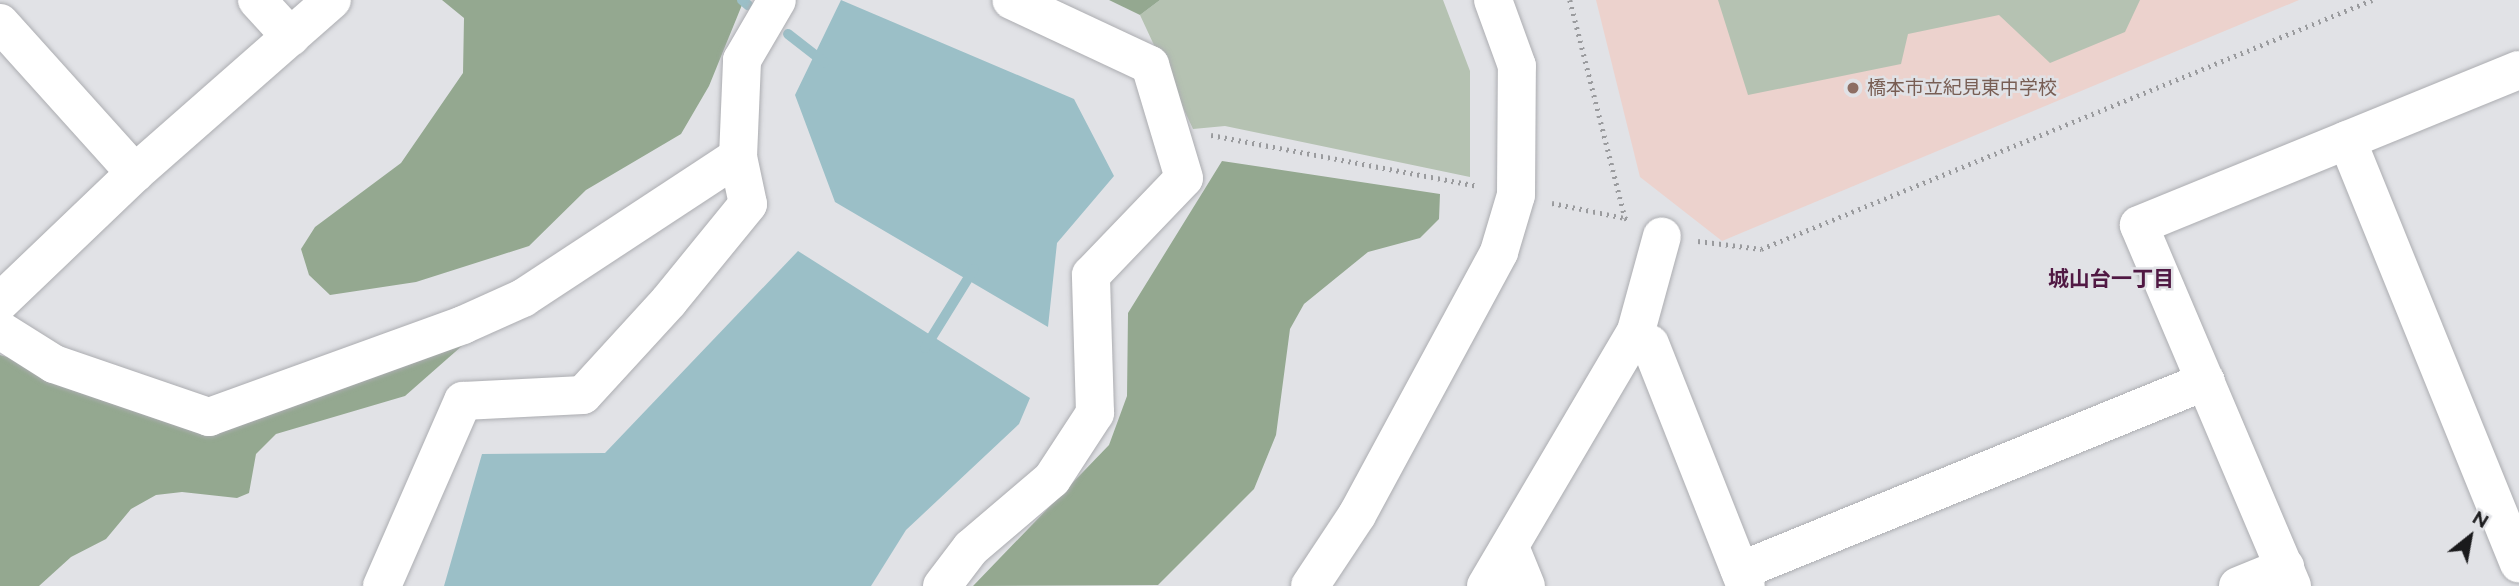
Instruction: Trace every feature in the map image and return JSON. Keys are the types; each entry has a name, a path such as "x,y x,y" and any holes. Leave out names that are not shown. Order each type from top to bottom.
{"street":[{"path":"257,0 291,37"},
{"path":"0,302 135,173 332,0"},
{"path":"382,586 463,401 583,395 669,301 748,204 738,158 741,60 777,0"},
{"path":"942,586 971,548 1052,479 1095,413 1091,275 1184,178 1175,140 1150,65 1011,0"},
{"path":"1310,586 1357,515 1499,252 1517,195 1517,66 1493,0"},
{"path":"0,23 135,173"},
{"path":"2238,586 2289,577 2139,225 2519,70"},
{"path":"2347,140 2519,563"},
{"path":"0,330 54,364 209,417 463,325 523,298 738,158"},
{"path":"1486,586 1636,331 1662,236"},
{"path":"1650,344 1743,578 2206,382"},
{"path":"1510,547 1526,586"}],"path":[{"path":"1570,0 1625,218"},
{"path":"1549,203 1625,218 1662,236 1761,249 2372,0"},
{"path":"1175,140 1217,134 1478,186"}],"shaded area":[{"name":"橋本市立紀見東中学校","path":"1596,0 2299,0 1722,241 1640,177"}],"green space":[{"path":"442,0 744,0 709,86 681,134 586,190 529,246 416,282 330,295 309,275 301,249 315,227 401,163 463,73 464,18"},
{"path":"1109,0 1160,0 1140,15"},
{"path":"1160,0 1443,0 1470,71 1470,177 1225,126 1193,129 1140,15"},
{"path":"1718,0 2140,0 2125,32 2050,63 1999,15 1908,34 1901,64 1748,95"},
{"path":"1222,161 1440,194 1439,219 1420,238 1368,252 1304,304 1290,329 1276,435 1254,489 1158,585 973,586 1109,445 1127,396 1128,313"},
{"path":"480,330 405,396 276,434 256,454 249,493 237,498 182,492 156,495 131,509 106,539 71,557 39,586 0,586 0,355 73,376 206,430"}],"water":[{"path":"841,0 1074,99 1114,176 1057,243 1048,327 835,202 795,95"},
{"path":"798,251 1030,398 1019,424 906,530 871,586 444,586 482,454 605,453"}],"waterway":[{"path":"742,0 748,5"},
{"path":"788,34 824,62"},
{"path":"925,348 974,269"}],"place":[{"name":"橋本市立紀見東中学校","path":"1853,88"}],"district":[{"name":"城山台一丁目","path":"2111,279"}]}
